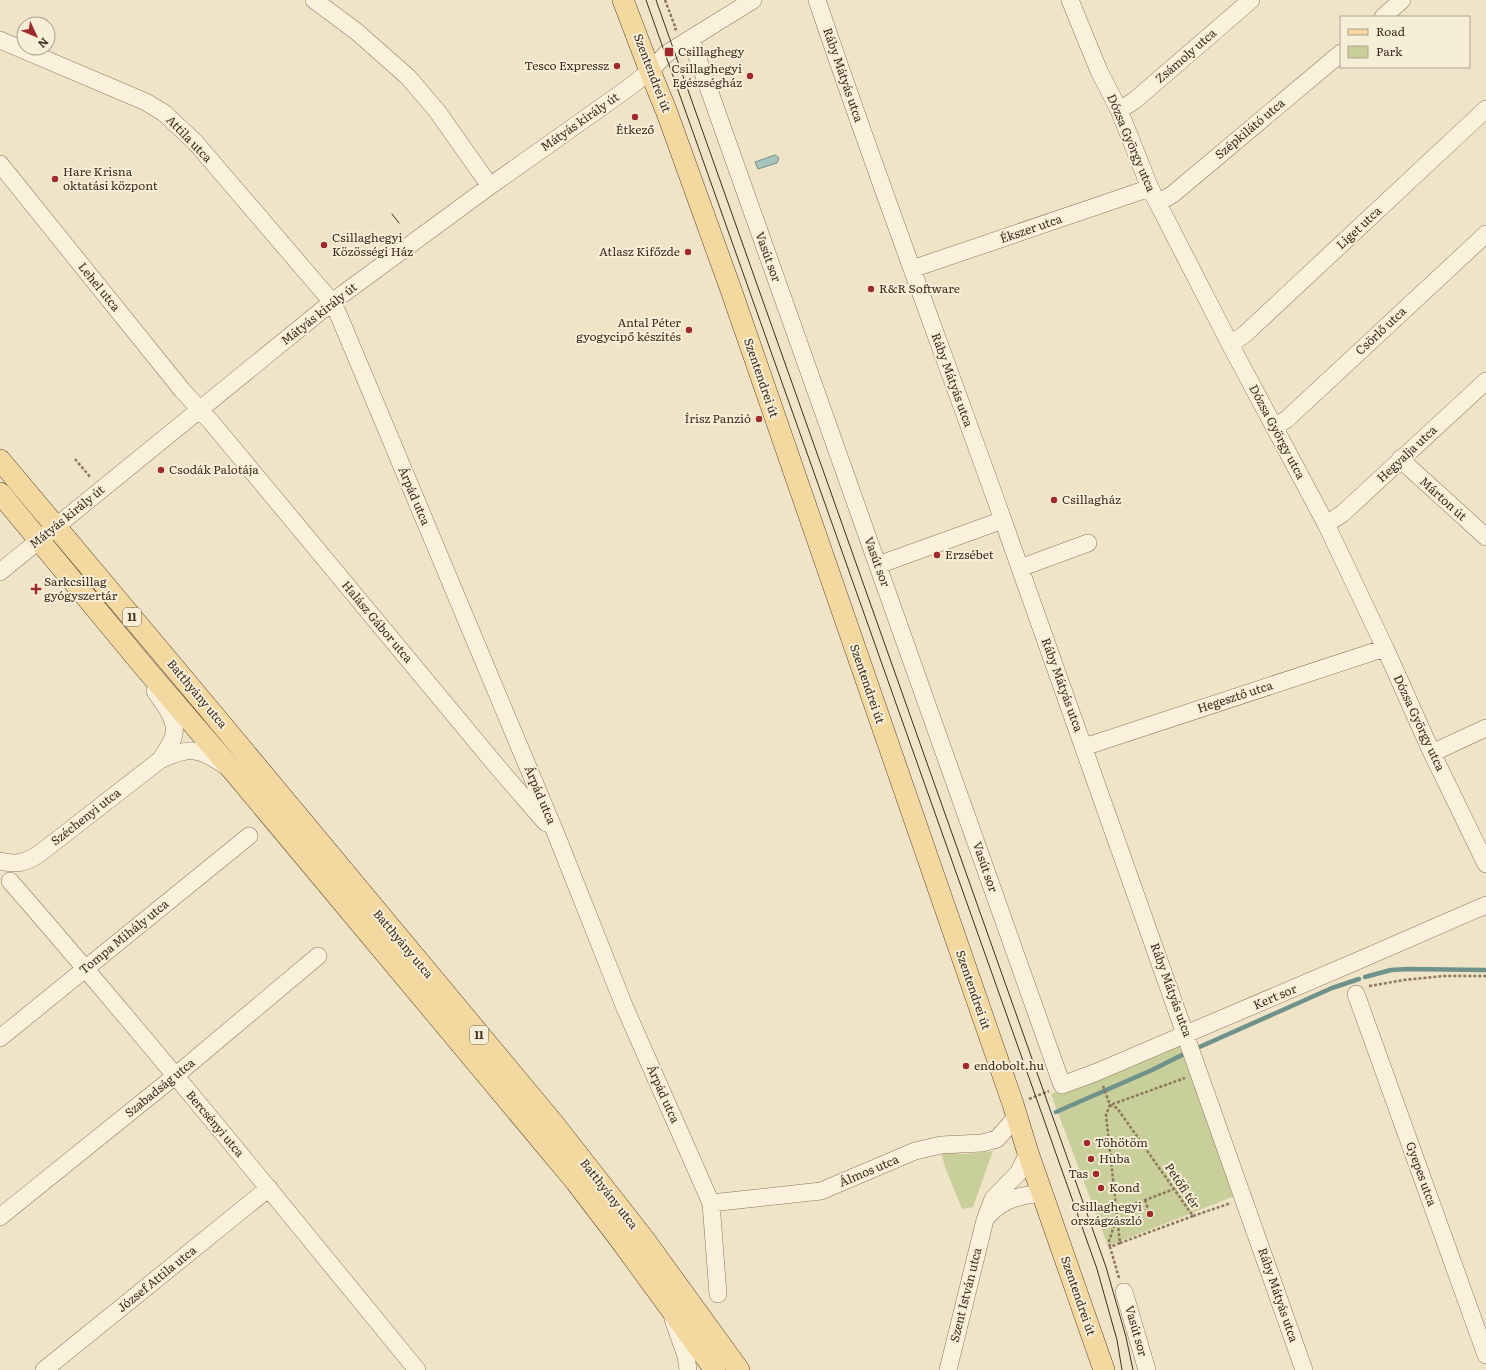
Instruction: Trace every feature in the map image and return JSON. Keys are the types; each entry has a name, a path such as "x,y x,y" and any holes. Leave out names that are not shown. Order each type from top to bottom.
{"main road":[{"name":"Szentendrei út","path":"623,0 666,110 730,287 1021,1108 1028,1153 1104,1370"},
{"name":"11","path":"0,460 56,526"},
{"name":"11","path":"0,493 39,540"},
{"name":"Batthyány utca","path":"56,526 554,1124 644,1239 739,1370"},
{"name":"Batthyány utca","path":"39,540 576,1182 715,1370"}],"street":[{"path":"314,0 357,32 408,77 448,126 490,186"},
{"name":"Mátyás király út","path":"0,572 332,302 490,186 627,89 650,71 666,54 753,0"},
{"name":"Ráby Mátyás utca","path":"817,0 912,269 1190,1045 1201,1072 1304,1370"},
{"name":"Dózsa György utca","path":"1070,0 1099,71 1119,110 1150,188 1230,344 1326,524 1385,648 1432,753 1486,864"},
{"name":"Zsámoly utca","path":"1119,110 1130,103 1251,0"},
{"path":"1384,16 1402,0"},
{"name":"Vasút sor","path":"691,39 1062,1085"},
{"name":"Attila utca","path":"0,40 146,102 164,113 195,142 332,302"},
{"name":"Szépkilátó utca","path":"1158,203 1173,194 1340,54"},
{"name":"Liget utca","path":"1230,344 1244,335 1486,109"},
{"name":"Lehel utca","path":"0,164 199,409"},
{"name":"Ékszer utca","path":"912,269 1150,188"},
{"name":"Csörlő utca","path":"1274,427 1287,419 1486,234"},
{"name":"Árpád utca","path":"332,302 524,757 626,1008 711,1203 718,1294"},
{"name":"Hegyalja utca","path":"1326,524 1342,514 1486,381"},
{"name":"Halász Gábor utca","path":"199,409 500,770 556,834"},
{"name":"Márton út","path":"1400,460 1486,537"},
{"path":"878,565 1003,520"},
{"path":"1020,568 1088,543"},
{"name":"Hegesztő utca","path":"1084,747 1385,648"},
{"name":"Széchenyi utca","path":"145,668 154,689 173,721 174,733 170,744 160,760"},
{"path":"1432,753 1486,728"},
{"name":"Széchenyi utca","path":"5,885 4,862 16,863 28,861 39,854 160,760 179,752 191,750 213,757 234,772"},
{"path":"500,770 524,757"},
{"name":"Tompa Mihály utca","path":"0,1038 249,836"},
{"name":"Bercsényi utca","path":"5,885 86,968 269,1188 417,1370"},
{"name":"Kert sor","path":"1062,1085 1098,1072 1190,1045 1486,905"},
{"name":"Szabadság utca","path":"0,1217 175,1076 318,956"},
{"name":"Gyepes utca","path":"1361,990 1486,1355"},
{"name":"Álmos utca","path":"711,1203 821,1191 915,1151 941,1145 982,1143 997,1138 1021,1108"},
{"name":"Szent István utca","path":"948,1370 985,1220 993,1199 1020,1172 1028,1153"},
{"name":"József Attila utca","path":"44,1370 269,1188"},
{"name":"Szent István utca","path":"985,1220 997,1206 1013,1198 1030,1194 1043,1194"},
{"name":"Vasút sor","path":"1124,1292 1147,1370"},
{"path":"668,1305 686,1356 688,1370"}],"path":[{"path":"665,0 676,29"},
{"path":"75,459 91,478"},
{"path":"1361,990 1404,980 1444,976 1486,976"},
{"path":"1110,1105 1201,1072"},
{"path":"1021,1108 1062,1085"},
{"name":"Petőfi tér","path":"1103,1087 1110,1105 1106,1115 1120,1243"},
{"name":"Petőfi tér","path":"1110,1105 1116,1108 1193,1216 1110,1247"},
{"path":"1116,1211 1190,1183"},
{"path":"1193,1216 1245,1198"},
{"path":"1145,1200 1150,1214"},
{"path":"1117,1217 1109,1241 1124,1292"}],"green space":[{"path":"1179,1045 1235,1196 1108,1246 1051,1094"},
{"path":"993,1151 973,1207 962,1209 945,1167 941,1152 966,1154"}],"water":[{"path":"775,155 779,158 777,163 758,169 755,162"}],"waterway":[{"path":"1365,977 1391,970 1408,969 1486,970"},
{"path":"1195,1049 1332,988 1359,979"},
{"path":"1056,1112 1152,1070 1188,1052"}],"tram line":[{"path":"646,0 1097,1269 1117,1340 1122,1370"},
{"path":"656,0 1106,1267 1126,1337 1133,1370"},
{"path":"392,214 399,223"}],"place":[{"name":"Csillaghegy","path":"669,52"},
{"name":"Tesco Expressz","path":"617,66"},
{"name":"Csillaghegyi Egészségház","path":"750,76"},
{"name":"Étkező","path":"635,117"},
{"name":"Hare Krisna oktatási központ","path":"55,179"},
{"name":"Csillaghegyi Közösségi Ház","path":"324,245"},
{"name":"Atlasz Kifőzde","path":"688,252"},
{"name":"R&R Software","path":"871,289"},
{"name":"Antal Péter gyogycipő készítés","path":"689,330"},
{"name":"Írisz Panzió","path":"759,419"},
{"name":"Csodák Palotája","path":"161,470"},
{"name":"Csillagház","path":"1054,500"},
{"name":"Erzsébet","path":"937,555"},
{"name":"Sarkcsillag gyógyszertár","path":"36,589"},
{"name":"endobolt.hu","path":"966,1066"},
{"name":"Töhötöm","path":"1087,1143"},
{"name":"Huba","path":"1091,1159"},
{"name":"Tas","path":"1096,1174"},
{"name":"Kond","path":"1101,1188"},
{"name":"Csillaghegyi országzászló","path":"1150,1214"}]}
